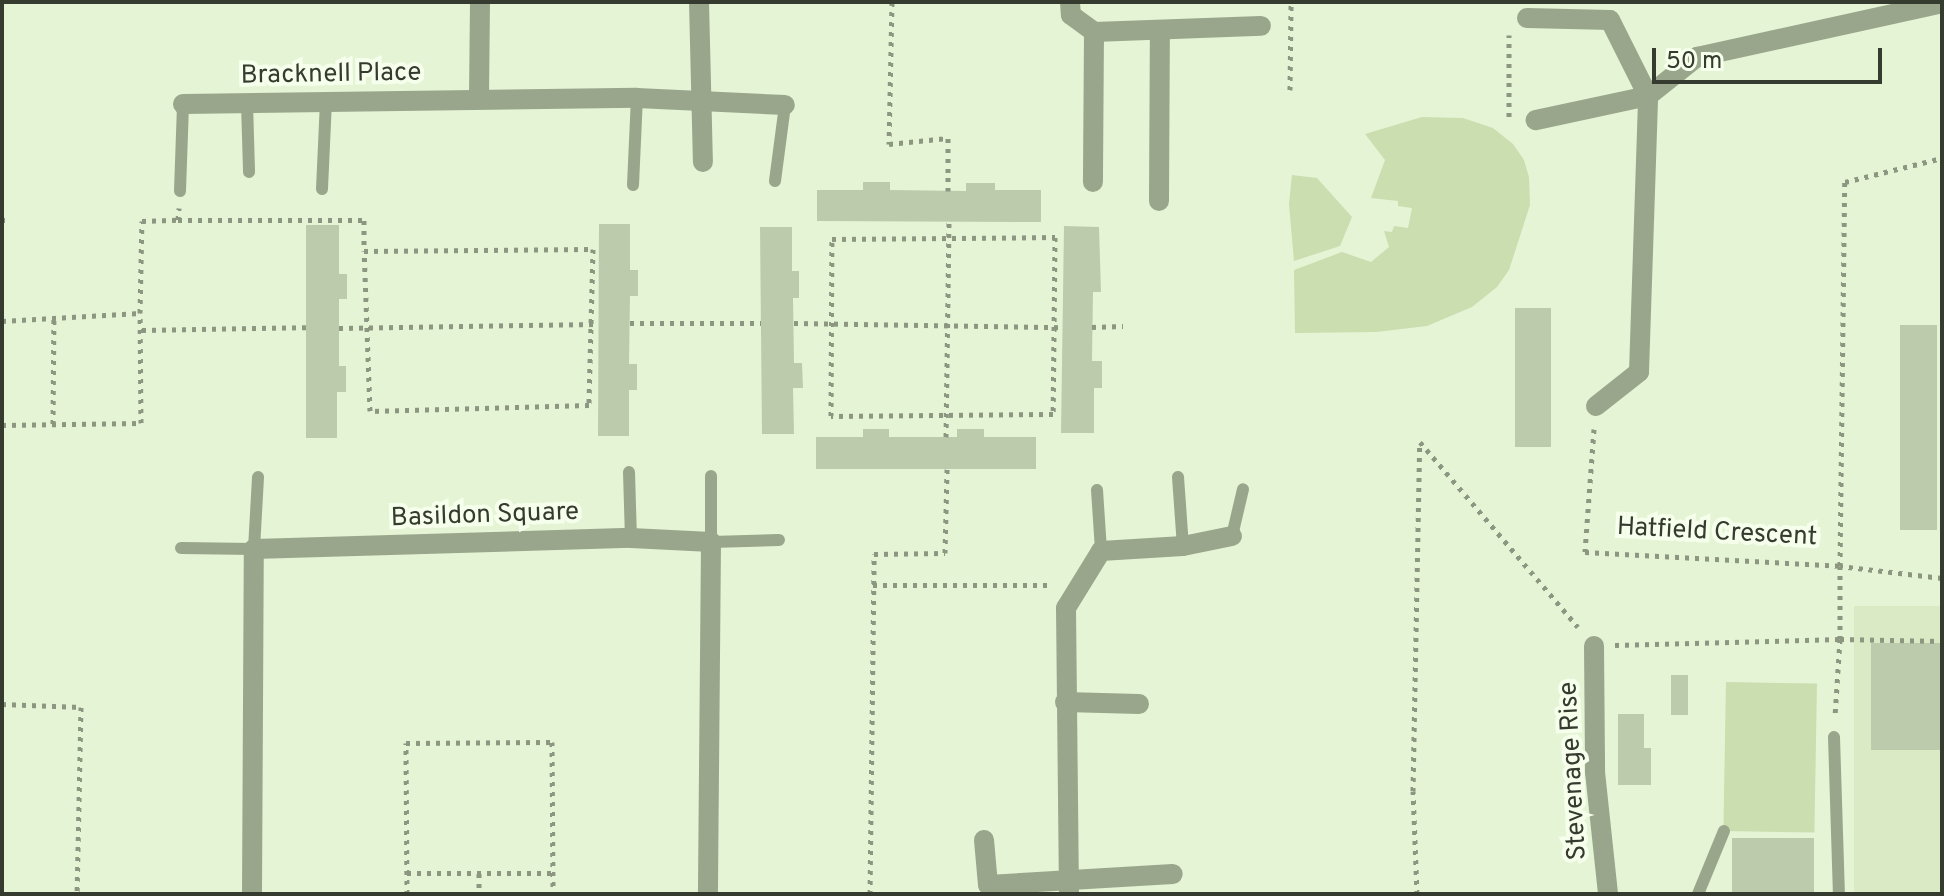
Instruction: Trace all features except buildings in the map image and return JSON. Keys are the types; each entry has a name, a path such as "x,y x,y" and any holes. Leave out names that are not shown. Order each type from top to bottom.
{"street":[{"path":"479,98 480,2"},
{"path":"699,2 703,162"},
{"path":"1070,2 1071,15 1094,32 1261,26"},
{"path":"1536,120 1648,96 1697,57 1888,9 1942,3"},
{"path":"1527,18 1610,20 1648,96 1639,372 1596,406"},
{"path":"1159,201 1160,30"},
{"path":"1093,182 1094,32"},
{"name":"Bracknell Place","path":"183,104 637,98 785,105"},
{"path":"1068,888 1066,608 1101,551 1183,546 1232,536"},
{"name":"Basildon Square","path":"254,549 631,538 711,542"},
{"path":"708,894 711,542"},
{"path":"252,894 254,549"},
{"name":"Stevenage Rise","path":"1594,646 1595,772 1608,894"},
{"path":"1065,702 1139,704"},
{"path":"984,840 988,885 1068,888 1173,874"}],"lane":[{"path":"633,185 637,98"},
{"path":"322,189 326,100"},
{"path":"247,103 249,172"},
{"path":"180,191 183,104"},
{"path":"775,181 785,105"},
{"path":"629,472 631,538"},
{"path":"711,476 711,542 779,540"},
{"path":"181,548 254,549 258,477"},
{"path":"1178,477 1183,546"},
{"path":"1232,536 1243,489"},
{"path":"1097,490 1101,551"},
{"path":"1834,737 1839,894"},
{"path":"1698,894 1724,831"}],"path":[{"path":"892,2 889,144 948,138 948,191"},
{"path":"1290,90 1291,2"},
{"path":"1509,31 1509,118 1536,120"},
{"name":"Hatfield Crescent","path":"1596,406 1585,552 1840,566 1845,182 1942,158"},
{"path":"178,220 180,191"},
{"path":"2,425 141,423 142,221 364,220 364,251 365,328 370,411 589,405 593,249 364,251"},
{"path":"946,437 949,221"},
{"path":"1055,237 1053,414 831,416 831,324 832,239 1055,237"},
{"path":"2,321 140,313"},
{"path":"53,424 54,318"},
{"path":"630,323 761,323"},
{"path":"794,323 1062,327"},
{"path":"339,328 598,324"},
{"path":"1092,327 1123,326"},
{"path":"142,330 306,327"},
{"path":"1417,894 1413,791 1420,442 1594,646 1840,639 1942,641"},
{"path":"870,894 874,554 945,553 947,469"},
{"path":"1834,737 1840,639 1840,566 1942,578"},
{"path":"873,585 1082,585"},
{"path":"2,704 81,707 77,894"},
{"path":"407,894 406,743 538,742 552,742 553,894"},
{"path":"407,873 553,873"},
{"path":"479,873 479,894"}],"shaded area":[{"path":"1422,117 1463,118 1493,128 1513,144 1524,160 1529,177 1530,205 1509,270 1497,287 1472,307 1427,326 1376,332 1295,333 1294,270 1342,252 1371,262 1389,247 1384,231 1392,232 1394,226 1408,228 1412,208 1398,206 1398,201 1371,198 1385,160 1365,134"},
{"path":"1292,175 1317,178 1352,217 1340,246 1294,261 1289,204"},
{"path":"1854,606 1942,606 1942,894 1854,894"},
{"path":"1726,682 1817,684 1814,833 1723,831"}]}
